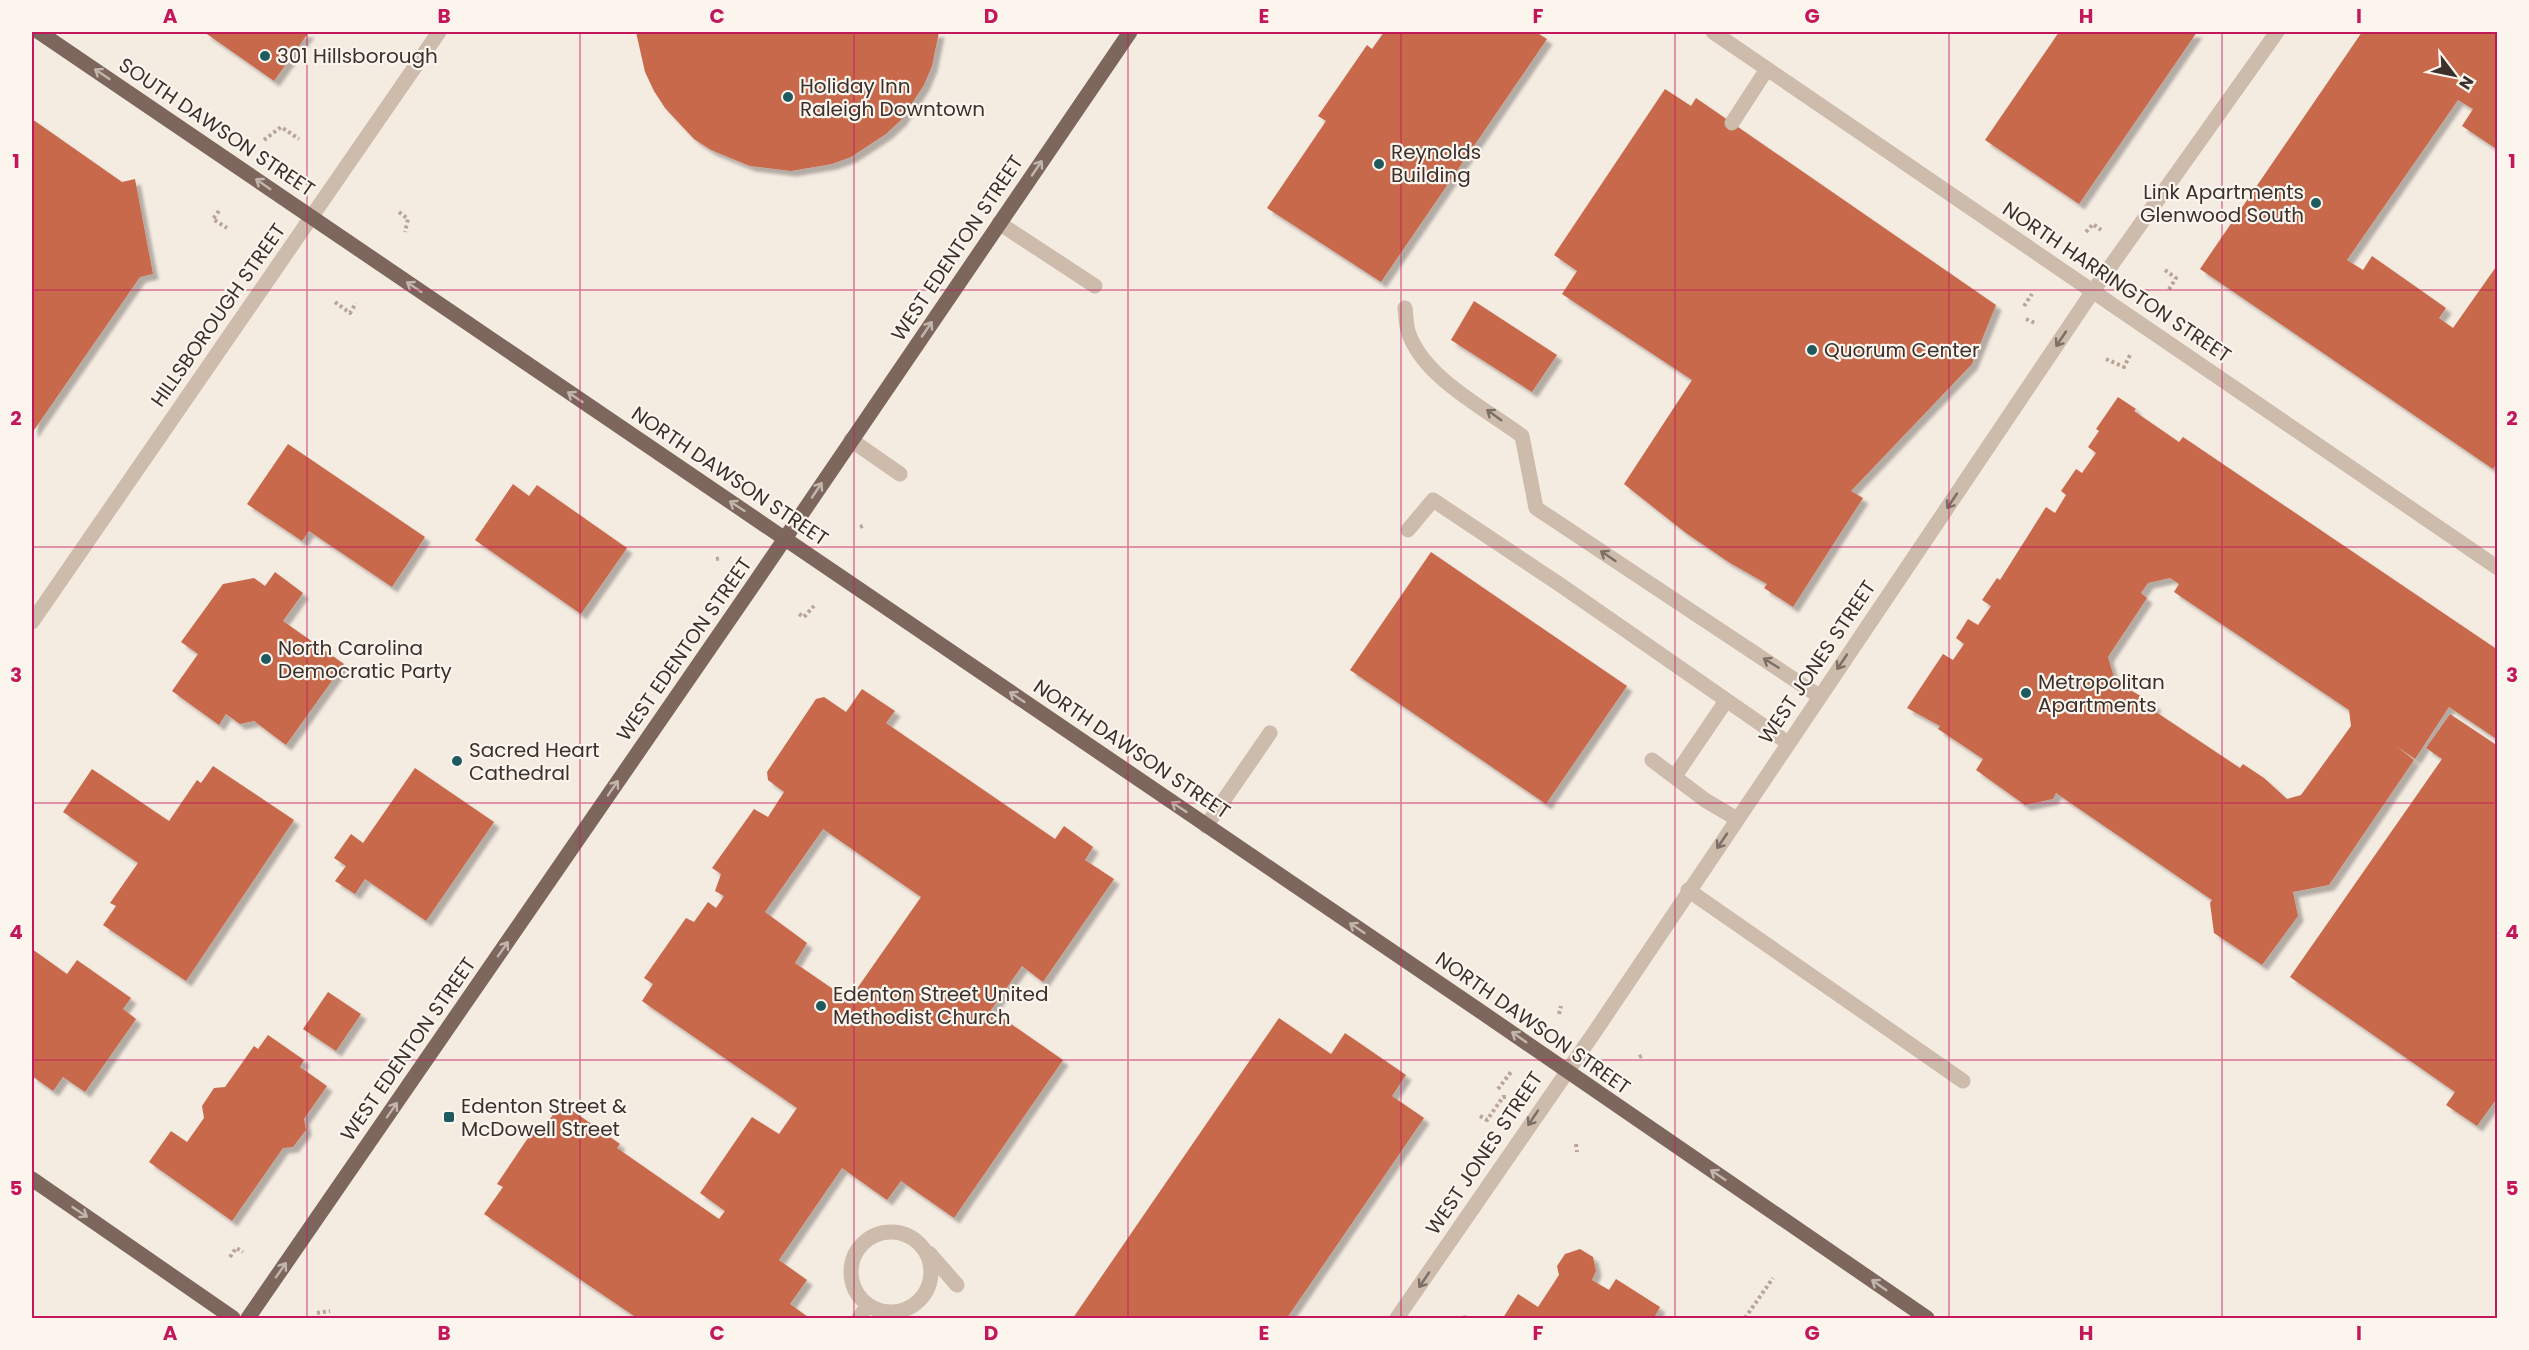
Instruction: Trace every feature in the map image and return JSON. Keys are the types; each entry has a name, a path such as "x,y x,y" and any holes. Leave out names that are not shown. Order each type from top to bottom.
{"main road":[{"name":"SOUTH DAWSON STREET","path":"39,32 311,217"},
{"name":"WEST EDENTON STREET","path":"248,1318 785,539 1130,32"},
{"name":"NORTH DAWSON STREET","path":"311,217 1567,1070 1927,1318"},
{"path":"32,1179 233,1318"}],"street":[{"name":"HILLSBOROUGH STREET","path":"32,622 439,32"},
{"name":"NORTH HARRINGTON STREET","path":"1713,32 2498,568"},
{"name":"WEST JONES STREET","path":"1397,1318 2093,291 2277,32"},
{"path":"1732,123 1767,69"},
{"path":"999,223 1095,286"},
{"path":"1405,308 1408,332 1429,367 1456,391 1522,436 1536,508 1819,696"},
{"path":"851,440 900,474"},
{"path":"1408,530 1433,500 1562,586 1788,743"},
{"path":"1675,776 1726,701"},
{"path":"1206,825 1270,733"},
{"path":"1652,760 1705,800 1737,819"},
{"path":"1688,890 1963,1081"},
{"path":"926,1250 932,1263 930,1286 918,1303 898,1312 884,1312 868,1305 857,1294 852,1281 851,1265 862,1244 872,1236 886,1232 900,1232 913,1238 926,1250 957,1285"},
{"path":"859,1318 868,1305"}],"path":[{"path":"264,140 281,127 299,139"},
{"path":"219,210 213,219 227,228"},
{"path":"399,212 408,219 405,232"},
{"path":"2086,232 2093,224 2102,231"},
{"path":"2165,270 2176,278 2168,291"},
{"path":"2025,306 2032,294"},
{"path":"335,302 350,313 356,303"},
{"path":"2106,359 2124,367 2130,355"},
{"path":"860,527 866,525"},
{"path":"716,559 723,558"},
{"path":"799,614 804,617 814,606"},
{"path":"1559,1014 1561,1006"},
{"path":"1498,1089 1511,1072"},
{"path":"1480,1116 1487,1120 1506,1096"},
{"path":"1576,1144 1577,1152"},
{"path":"230,1257 236,1248 243,1252"},
{"path":"1745,1318 1773,1278"},
{"path":"317,1313 330,1311"}],"building":[{"name":"301 Hillsborough","path":"204,32 309,32 274,81"},
{"name":"Holiday Inn Raleigh Downtown","path":"636,32 939,32 932,66 924,85 901,120 886,134 851,157 832,164 791,171 750,166 711,150 694,139 665,108 654,91 645,72"},
{"name":"Reynolds Building","path":"1384,32 1536,32 1547,39 1381,282 1267,208 1326,121 1318,116 1367,45 1372,49"},
{"path":"2059,32 2197,32 2079,204 1985,140"},
{"name":"Link Apartments Glenwood South","path":"2362,32 2498,32 2498,150 2462,126 2473,109 2458,100 2347,260 2363,270 2372,256 2446,308 2439,318 2453,328 2498,264 2498,462 2493,469 2200,269"},
{"name":"Quorum Center","path":"1665,89 1691,106 1696,98 1996,305 1972,364 1851,491 1863,498 1793,607 1764,588 1767,584 1730,563 1686,533 1624,484 1692,380 1562,294 1577,271 1554,255"},
{"path":"32,119 122,182 135,179 153,274 140,277 32,433"},
{"path":"1474,301 1557,355 1532,392 1451,340"},
{"name":"Metropolitan Apartments","path":"2118,397 2179,442 2183,437 2498,650 2498,740 2449,707 2415,759 2396,746 2414,760 2329,885 2293,892 2298,916 2262,965 2214,933 2210,903 2212,900 2056,793 2053,799 2025,805 1976,770 1983,759 1938,729 1940,726 1907,708 1943,654 1953,660 1964,644 1956,638 1968,619 1978,625 1991,606 1982,600 1997,578 2000,580 2046,507 2055,513 2066,495 2061,491 2076,469 2082,473 2096,453 2088,447 2099,431 2096,429","holes":["2170,578 2179,584 2174,592 2349,710 2351,726 2301,795 2287,799 2264,778 2243,764 2240,768 2153,710 2156,705 2115,681 2108,657 2147,598 2141,593 2148,583"]},
{"path":"288,444 425,537 392,587 309,531 302,541 247,504"},
{"path":"513,484 529,496 537,485 627,548 581,614 475,540"},
{"path":"1431,552 1627,686 1546,804 1350,670"},
{"name":"North Carolina Democratic Party","path":"275,572 303,593 283,621 344,664 286,745 254,721 240,724 226,714 219,725 172,691 198,654 181,642 223,584 254,578 265,586"},
{"name":"Edenton Street United Methodist Church","path":"862,689 895,711 886,723 1055,839 1064,826 1093,847 1085,860 1114,879 1043,982 1022,966 991,1010 1063,1060 954,1218 901,1181 887,1200 842,1168 779,1260 807,1280 790,1304 808,1317 637,1318 484,1214 503,1187 497,1184 534,1129 540,1133 557,1109 566,1115 570,1109 620,1144 617,1148 719,1219 725,1211 700,1193 752,1117 779,1134 797,1108 642,1001 653,984 644,978 686,918 694,922 708,902 716,908 724,896 715,891 721,874 712,868 754,809 768,817 784,792 768,780 767,772 816,699 824,697 846,712","holes":["823,829 921,897 849,1000 795,963 807,943 765,912"]},
{"path":"2450,714 2498,746 2498,1097 2477,1126 2446,1105 2455,1092 2290,977 2442,759 2426,748"},
{"path":"213,766 294,820 186,981 103,925 116,906 110,903 138,863 63,812 92,769 169,821 197,780 201,783"},
{"path":"415,768 494,822 426,921 365,879 355,894 335,881 346,866 334,858 351,834 363,843"},
{"path":"32,949 67,974 77,960 131,998 123,1009 136,1019 85,1092 63,1077 53,1091 32,1076"},
{"path":"328,992 361,1014 336,1051 303,1029"},
{"path":"1279,1018 1331,1054 1345,1033 1406,1075 1392,1096 1424,1118 1287,1318 1073,1318"},
{"path":"268,1035 304,1060 300,1067 327,1086 304,1119 306,1130 293,1147 283,1148 232,1221 149,1162 171,1131 187,1142 204,1118 202,1106 214,1088 225,1087 254,1046 258,1049"},
{"path":"1580,1249 1593,1257 1596,1271 1592,1280 1609,1290 1616,1279 1660,1307 1655,1316 1659,1318 1503,1318 1518,1294 1538,1307 1559,1275 1557,1266 1565,1254"}],"place":[{"name":"301 Hillsborough","path":"265,56"},
{"name":"Holiday Inn Raleigh Downtown","path":"788,97"},
{"name":"Reynolds Building","path":"1379,164"},
{"name":"Link Apartments Glenwood South","path":"2316,203"},
{"name":"Quorum Center","path":"1812,350"},
{"name":"North Carolina Democratic Party","path":"266,659"},
{"name":"Metropolitan Apartments","path":"2026,693"},
{"name":"Sacred Heart Cathedral","path":"457,761"},
{"name":"Edenton Street United Methodist Church","path":"821,1006"},
{"name":"Edenton Street & McDowell Street","path":"449,1117"}]}
